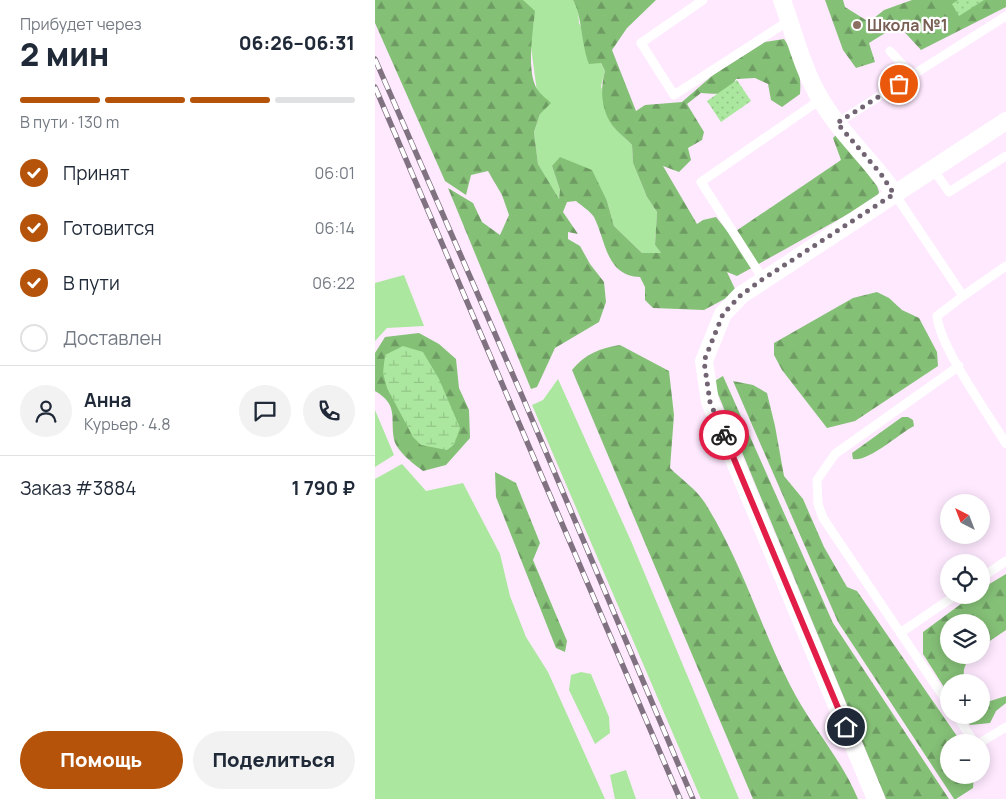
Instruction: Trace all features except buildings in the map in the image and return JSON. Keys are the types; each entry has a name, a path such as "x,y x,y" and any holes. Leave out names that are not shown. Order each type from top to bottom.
{"street":[{"path":"782,0 820,100 837,123 881,174 894,194"},
{"path":"876,799 710,402 704,361 723,314 741,295 1006,122"}],"lane":[{"path":"703,0 641,43 674,95 789,20"},
{"path":"837,123 1006,16"},
{"path":"891,51 913,76"},
{"path":"763,279 701,182 820,100"},
{"path":"933,169 949,192 1006,156"},
{"path":"894,194 963,296"},
{"path":"1006,266 937,316 946,344 1006,444"},
{"path":"940,692 823,518 817,504 817,480 835,454 959,366"},
{"path":"990,572 1006,561"},
{"path":"900,633 943,604"},
{"path":"990,737 1006,727"}],"green space":[{"path":"375,0 523,0 535,11 531,51 532,72 537,89 551,103 540,114 534,132 538,164 559,199 560,190 552,166 560,157 592,170 607,201 614,226 642,253 661,253 655,245 657,212 647,197 633,163 632,145 614,128 608,119 602,92 605,71 601,63 589,64 584,48 578,13 573,0 656,0 627,28 612,50 636,111 645,105 682,102 713,75 765,42 784,39 788,46 799,72 800,94 782,107 771,100 768,84 755,78 736,79 725,92 717,94 701,93 687,104 704,132 702,140 688,148 691,160 679,172 663,166 697,224 703,220 716,217 728,232 733,233 841,160 833,138 837,134 877,186 879,192 877,198 737,276 727,272 735,289 732,295 704,310 653,308 645,300 645,287 640,277 620,271 614,264 594,217 576,201 567,202 563,212 578,234 568,232 568,239 580,246 590,264 604,282 606,302 599,322 555,348 537,387 531,389 448,188 473,203 482,222 500,235 509,215 502,195 488,171 471,175 466,195 445,181 375,23"},
{"path":"523,0 573,0 578,8 579,23 605,71 601,86 612,125 632,145 633,163 647,197 657,212 655,245 661,253 642,253 614,226 607,201 552,166 560,190 559,200 538,164 534,132 540,114 530,40 534,22"},
{"path":"825,0 843,0 845,7 869,22 884,10 912,0 1006,0 1006,7 921,50 898,25 869,43 875,62 856,68 843,50"},
{"path":"958,0 984,0 959,16 952,4"},
{"path":"737,80 751,101 721,122 707,101"},
{"path":"404,275 424,326 387,328 375,341 375,283"},
{"path":"877,292 889,298 902,310 919,318 937,352 938,366 855,421 827,428 782,370 774,355 774,343 853,298"},
{"path":"419,333 439,344 456,359 459,388 469,410 470,438 446,465 423,471 406,457 395,444 391,407 383,396 375,391 375,353 385,337"},
{"path":"620,345 669,371 674,415 670,468 702,498 718,525 740,570 790,685 843,770 858,799 753,799 572,370 577,364 593,353"},
{"path":"403,346 423,352 439,379 460,428 454,445 447,450 421,445 413,437 387,388 383,373 385,355"},
{"path":"723,376 833,623 949,799 886,799 713,382"},
{"path":"558,379 631,541 739,799 701,799 532,405 543,400"},
{"path":"733,381 753,385 767,393 784,476 803,499 824,547 847,587 857,591 940,712 940,724 949,724 955,734 940,734 940,778 838,622"},
{"path":"375,410 394,455 375,467"},
{"path":"902,417 908,417 913,420 914,426 866,457 853,459 852,453"},
{"path":"402,464 426,491 463,483 500,554 510,596 526,637 548,672 605,799 375,799 375,479"},
{"path":"495,472 516,483 540,543 533,560 567,641 565,652 556,648 496,497"},
{"path":"1006,574 1006,630 990,641 990,614 947,614 961,604 990,604 990,584"},
{"path":"940,619 940,664 966,664 964,674 940,674 940,681 923,654 923,632"},
{"path":"581,672 591,674 609,717 610,733 595,744 569,690 571,675"},
{"path":"1006,696 1006,703 996,711 990,723 990,701"},
{"path":"626,770 636,799 615,799 610,775"},
{"path":"944,784 973,784 973,788 954,799"}],"railway":[{"path":"375,59 523,398 693,799"},
{"path":"375,87 680,799"}],"way so far":[{"path":"724,435 710,402 704,361 723,314 741,295 763,279 894,194 881,174 837,123 899,84"}],"place":[{"name":"Школа №1","path":"857,25"}],"route":[{"path":"724,435 846,727"}]}
